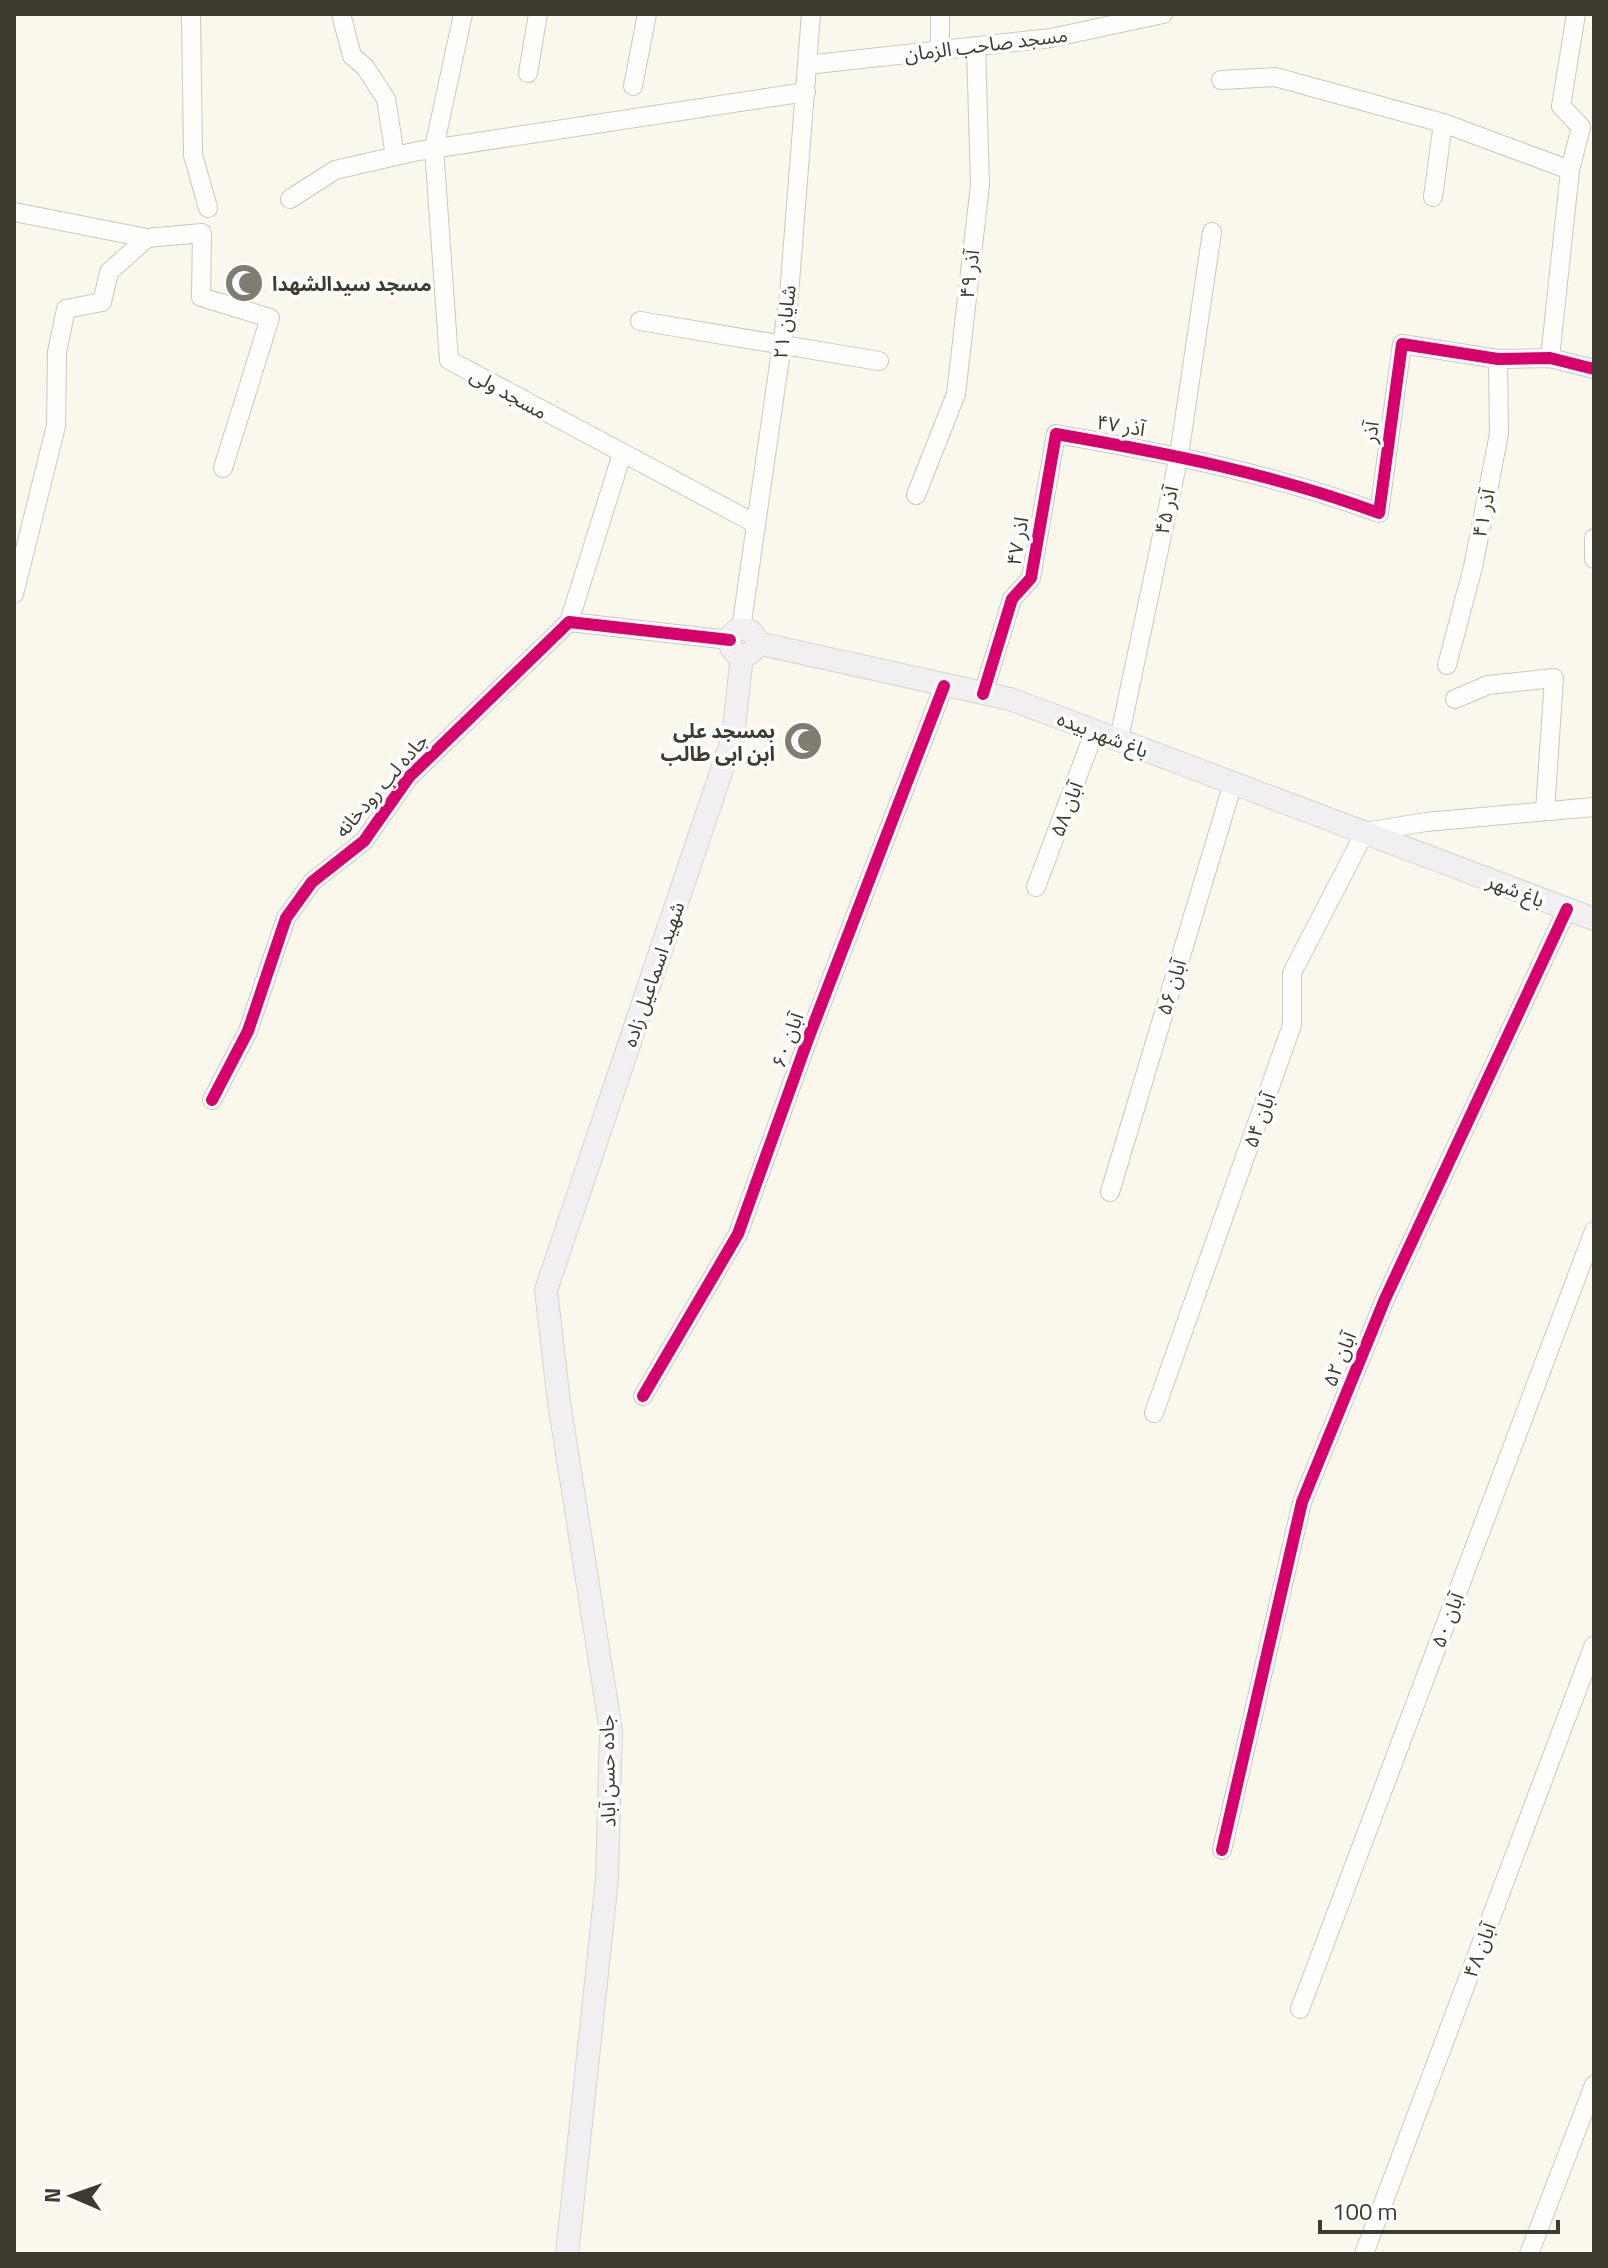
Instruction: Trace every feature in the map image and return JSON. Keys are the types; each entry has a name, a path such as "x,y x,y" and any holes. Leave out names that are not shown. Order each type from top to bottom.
{"main road":[{"name":"باغ شهر بیده","path":"742,642 1010,699 1439,861"},
{"name":"شهید اسماعیل زاده","path":"546,1290 733,737 742,642"},
{"name":"باغ شهر","path":"1439,861 1594,919"},
{"name":"جاده حسن آباد","path":"546,1290 559,1402 611,1731 607,1879 567,2254"}],"street":[{"path":"191,14 193,155 208,208"},
{"path":"341,14 352,56 365,67 386,99 395,156"},
{"path":"434,148 463,14"},
{"path":"528,73 538,14"},
{"path":"633,86 647,14"},
{"name":"شایان ۲۱","path":"742,642 782,346 811,14"},
{"path":"940,14 940,50"},
{"name":"مسجد صاحب الزمان","path":"807,65 1051,38 1163,14"},
{"path":"1550,358 1570,170 1581,127 1561,106 1576,14"},
{"name":"آذر ۴۹","path":"916,495 956,394 980,185 976,46"},
{"path":"1221,80 1275,77 1443,123 1570,170"},
{"path":"290,199 335,170 395,156 806,92"},
{"path":"1433,197 1443,123"},
{"name":"مسجد ولی","path":"434,148 449,360 756,524"},
{"path":"14,212 147,238 202,233 201,297 270,318 223,468"},
{"name":"آذر ۴۵","path":"1119,739 1179,455 1212,232"},
{"path":"14,594 56,426 57,352 66,309 102,302 109,272 147,238"},
{"path":"640,321 879,361"},
{"name":"آذر","path":"1179,455 1311,488 1379,513 1402,344 1498,359 1550,358 1594,369"},
{"name":"آذر ۴۱","path":"1447,665 1473,567 1499,434 1498,359"},
{"name":"آذر ۴۷","path":"1056,434 1179,455"},
{"name":"اذر ۴۷","path":"983,694 1012,599 1031,578 1056,434"},
{"path":"622,454 569,622 742,642"},
{"path":"1594,538 1594,559"},
{"name":"جاده لب رودخانه","path":"212,1100 248,1031 286,918 303,894 312,882 364,841 409,777 569,622"},
{"path":"1455,699 1488,685 1554,678 1545,811"},
{"name":"آبان ۶۰","path":"643,1396 738,1234 808,1039 944,686"},
{"name":"آبان ۵۸","path":"1036,887 1095,730"},
{"name":"آبان ۵۶","path":"1110,1192 1233,783"},
{"path":"1365,832 1426,822 1594,807"},
{"name":"آبان ۵۴","path":"1154,1413 1292,1025 1292,973 1365,832"},
{"name":"آبان ۵۲","path":"1222,1850 1302,1502 1382,1306 1567,909"},
{"name":"آبان ۵۰","path":"1300,2009 1594,1231"},
{"name":"آبان ۴۸","path":"1364,2254 1594,1645"},
{"path":"1529,2254 1594,2085"}],"cycle path":[{"path":"983,694 1012,599 1031,578 1056,434 1219,466 1300,487 1379,513 1402,344 1498,359 1550,358 1594,369"},
{"path":"212,1100 248,1031 286,918 312,882 364,841 409,777 569,622 730,640"},
{"path":"643,1396 738,1234 808,1039 944,686"},
{"path":"1222,1850 1302,1502 1385,1299 1567,909"}],"place":[{"name":"مسجد سیدالشهدا","path":"244,283"},
{"name":"بمسجد علی ابن ابی طالب","path":"803,741"}]}
